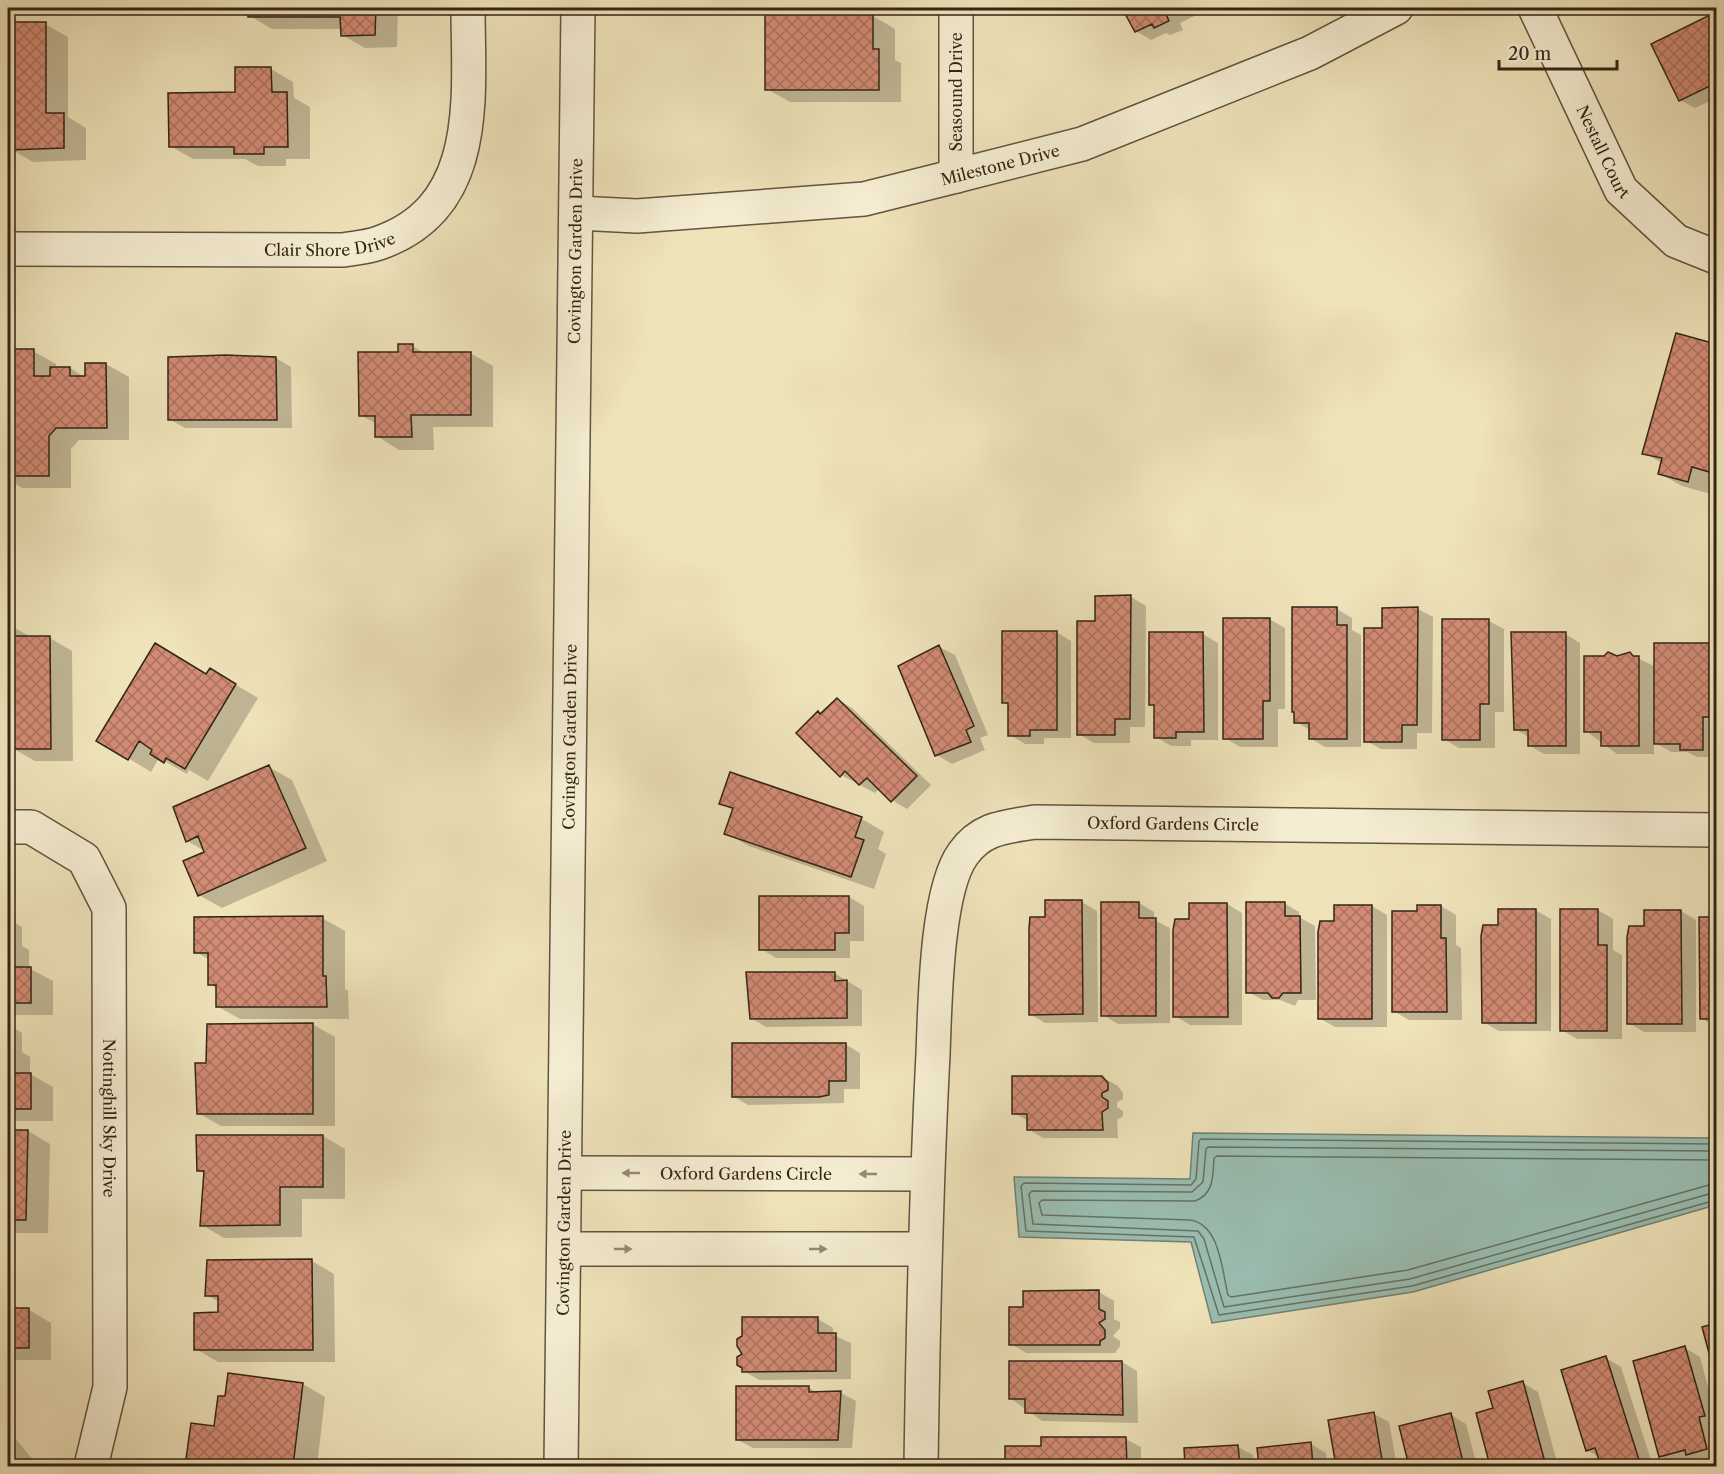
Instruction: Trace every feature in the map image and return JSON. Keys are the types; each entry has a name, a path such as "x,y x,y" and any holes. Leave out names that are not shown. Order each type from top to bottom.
{"street":[{"name":"Clair Shore Drive","path":"8,249 343,250 379,243 389,238 433,209 450,184 462,153 468,117 468,8"},
{"name":"Covington Garden Drive","path":"561,1467 578,213 578,8"},
{"name":"Seasound Drive","path":"956,8 956,176"},
{"name":"Milestone Drive","path":"578,213 637,216 864,199 956,176 1082,144 1310,53 1396,8"},
{"name":"Nestall Court","path":"1535,8 1621,190 1676,241 1716,257"},
{"name":"Oxford Gardens Circle","path":"921,1467 924,1250 937,978 949,884 963,854 987,831 1035,822 1716,830"},
{"name":"Nottinghill Sky Drive","path":"8,827 32,827 84,859 109,908 110,1387 91,1467"},
{"name":"Oxford Gardens Circle","path":"566,1173 927,1174"},
{"path":"565,1250 924,1250"}],"water":[{"path":"1193,1133 1716,1138 1716,1205 1413,1292 1212,1323 1191,1242 1019,1237 1014,1177 1190,1179"}],"building":[{"path":"248,8 376,8 375,35 341,36 340,17 248,17"},
{"path":"1122,8 1180,8 1166,14 1169,21 1154,28 1152,24 1135,32"},
{"path":"1716,12 1716,83 1679,101 1651,44"},
{"path":"765,14 873,14 873,49 879,49 879,90 765,90"},
{"path":"8,22 46,22 46,113 64,113 64,148 9,150"},
{"path":"235,67 271,67 272,92 287,92 288,147 264,147 264,154 234,154 234,147 169,147 168,93 235,92"},
{"path":"1676,333 1716,344 1714,350 1716,351 1716,474 1692,467 1688,482 1658,474 1662,458 1642,454"},
{"path":"398,344 413,344 413,352 471,352 471,415 411,415 412,437 375,437 375,416 359,416 358,352 398,352"},
{"path":"8,349 34,349 34,376 50,376 50,367 70,367 70,376 85,376 85,363 106,363 107,428 56,428 49,436 49,476 8,476"},
{"path":"226,355 276,357 277,420 168,420 168,357"},
{"path":"1131,595 1130,719 1115,719 1115,735 1077,735 1077,621 1095,621 1095,596"},
{"path":"1292,607 1337,607 1337,625 1347,625 1347,739 1309,739 1309,723 1294,723 1294,712 1292,712"},
{"path":"1418,607 1417,725 1402,725 1402,742 1364,742 1364,628 1382,628 1382,608"},
{"path":"1223,618 1270,618 1270,701 1263,701 1263,739 1223,739"},
{"path":"1442,619 1489,619 1489,704 1480,704 1480,740 1442,740"},
{"path":"1002,631 1057,631 1057,730 1030,730 1030,736 1008,736 1008,703 1002,703"},
{"path":"1149,632 1203,632 1204,732 1176,732 1176,738 1154,738 1154,705 1149,705"},
{"path":"1511,632 1566,632 1566,746 1528,746 1528,730 1514,730"},
{"path":"8,636 50,636 51,749 11,749 11,713 8,713"},
{"path":"155,643 206,674 210,668 236,684 185,769 166,758 164,763 150,754 152,750 139,741 128,760 96,741"},
{"path":"1654,643 1709,643 1709,717 1703,717 1703,750 1680,750 1680,744 1654,744"},
{"path":"939,645 974,726 966,730 971,742 935,756 898,666"},
{"path":"1608,652 1617,656 1630,652 1633,656 1639,656 1639,746 1601,746 1601,732 1584,732 1584,656 1604,656"},
{"path":"837,698 917,776 891,802 867,778 859,785 845,771 840,777 796,733 818,711 820,714"},
{"path":"269,765 306,848 198,896 183,861 204,852 198,836 186,842 173,807"},
{"path":"730,772 862,817 855,837 864,840 851,877 724,834 733,808 719,804"},
{"path":"759,896 849,896 849,933 835,933 835,950 759,950"},
{"path":"1045,900 1082,900 1083,1014 1029,1015 1030,917 1045,917"},
{"path":"1101,902 1139,902 1139,918 1156,918 1156,1016 1101,1016"},
{"path":"1246,902 1285,902 1285,916 1300,916 1301,993 1283,993 1279,998 1272,998 1268,993 1246,993"},
{"path":"1189,903 1227,903 1228,1017 1173,1017 1173,930 1175,919 1189,919"},
{"path":"1334,905 1372,905 1372,1019 1318,1019 1318,932 1320,921 1334,921"},
{"path":"1417,905 1441,905 1441,938 1446,938 1447,1012 1392,1012 1392,911 1417,911"},
{"path":"1498,909 1536,909 1536,1023 1482,1023 1481,936 1483,925 1498,925"},
{"path":"1560,909 1598,909 1598,945 1607,945 1607,1031 1560,1031"},
{"path":"1644,910 1681,910 1682,1024 1627,1024 1627,937 1629,926 1644,926"},
{"path":"323,916 323,976 326,976 327,1007 216,1007 216,985 208,985 208,953 194,953 194,917"},
{"path":"1699,917 1716,917 1716,1019 1700,1019"},
{"path":"8,967 31,967 31,1003 8,1003"},
{"path":"746,972 835,972 835,981 847,980 847,1018 750,1019"},
{"path":"313,1023 313,1114 197,1114 195,1063 206,1063 207,1024"},
{"path":"732,1043 846,1043 846,1081 829,1081 829,1095 819,1097 732,1097"},
{"path":"8,1062 11,1062 11,1073 31,1073 31,1109 8,1109"},
{"path":"1012,1076 1102,1076 1108,1083 1108,1090 1102,1093 1102,1097 1108,1101 1108,1108 1102,1112 1103,1130 1027,1130 1027,1114 1012,1114"},
{"path":"8,1130 28,1130 26,1220 8,1220"},
{"path":"196,1135 323,1135 323,1187 280,1187 280,1225 200,1226 204,1171 197,1171"},
{"path":"312,1259 313,1350 194,1350 194,1313 218,1312 218,1296 205,1296 207,1260"},
{"path":"1099,1290 1099,1309 1105,1312 1105,1319 1099,1323 1105,1330 1105,1338 1100,1341 1100,1345 1009,1345 1009,1307 1023,1307 1023,1291"},
{"path":"8,1308 29,1308 29,1348 8,1348"},
{"path":"742,1317 818,1317 818,1333 836,1333 836,1371 742,1372 742,1368 737,1365 737,1357 742,1354 737,1346 737,1339 742,1336"},
{"path":"1716,1323 1716,1379 1702,1327"},
{"path":"1685,1346 1705,1416 1699,1417 1707,1449 1686,1455 1685,1450 1659,1457 1633,1361"},
{"path":"1606,1356 1641,1466 1601,1466 1595,1448 1586,1451 1561,1370"},
{"path":"1009,1361 1122,1361 1123,1415 1025,1413 1025,1399 1009,1399"},
{"path":"228,1373 303,1383 293,1466 247,1466 186,1459 191,1423 214,1426 218,1396 225,1396"},
{"path":"1523,1381 1546,1466 1490,1466 1476,1413 1493,1408 1488,1391"},
{"path":"736,1386 809,1386 809,1392 841,1391 838,1440 736,1440"},
{"path":"1374,1412 1383,1466 1336,1466 1328,1420"},
{"path":"1451,1413 1464,1466 1409,1466 1399,1426"},
{"path":"1041,1437 1126,1437 1127,1466 1005,1466 1005,1446 1041,1446"},
{"path":"1311,1442 1313,1466 1259,1466 1257,1448"},
{"path":"1238,1445 1240,1466 1185,1466 1184,1448"},
{"path":"730,1461 828,1461 828,1466 730,1466"}]}
